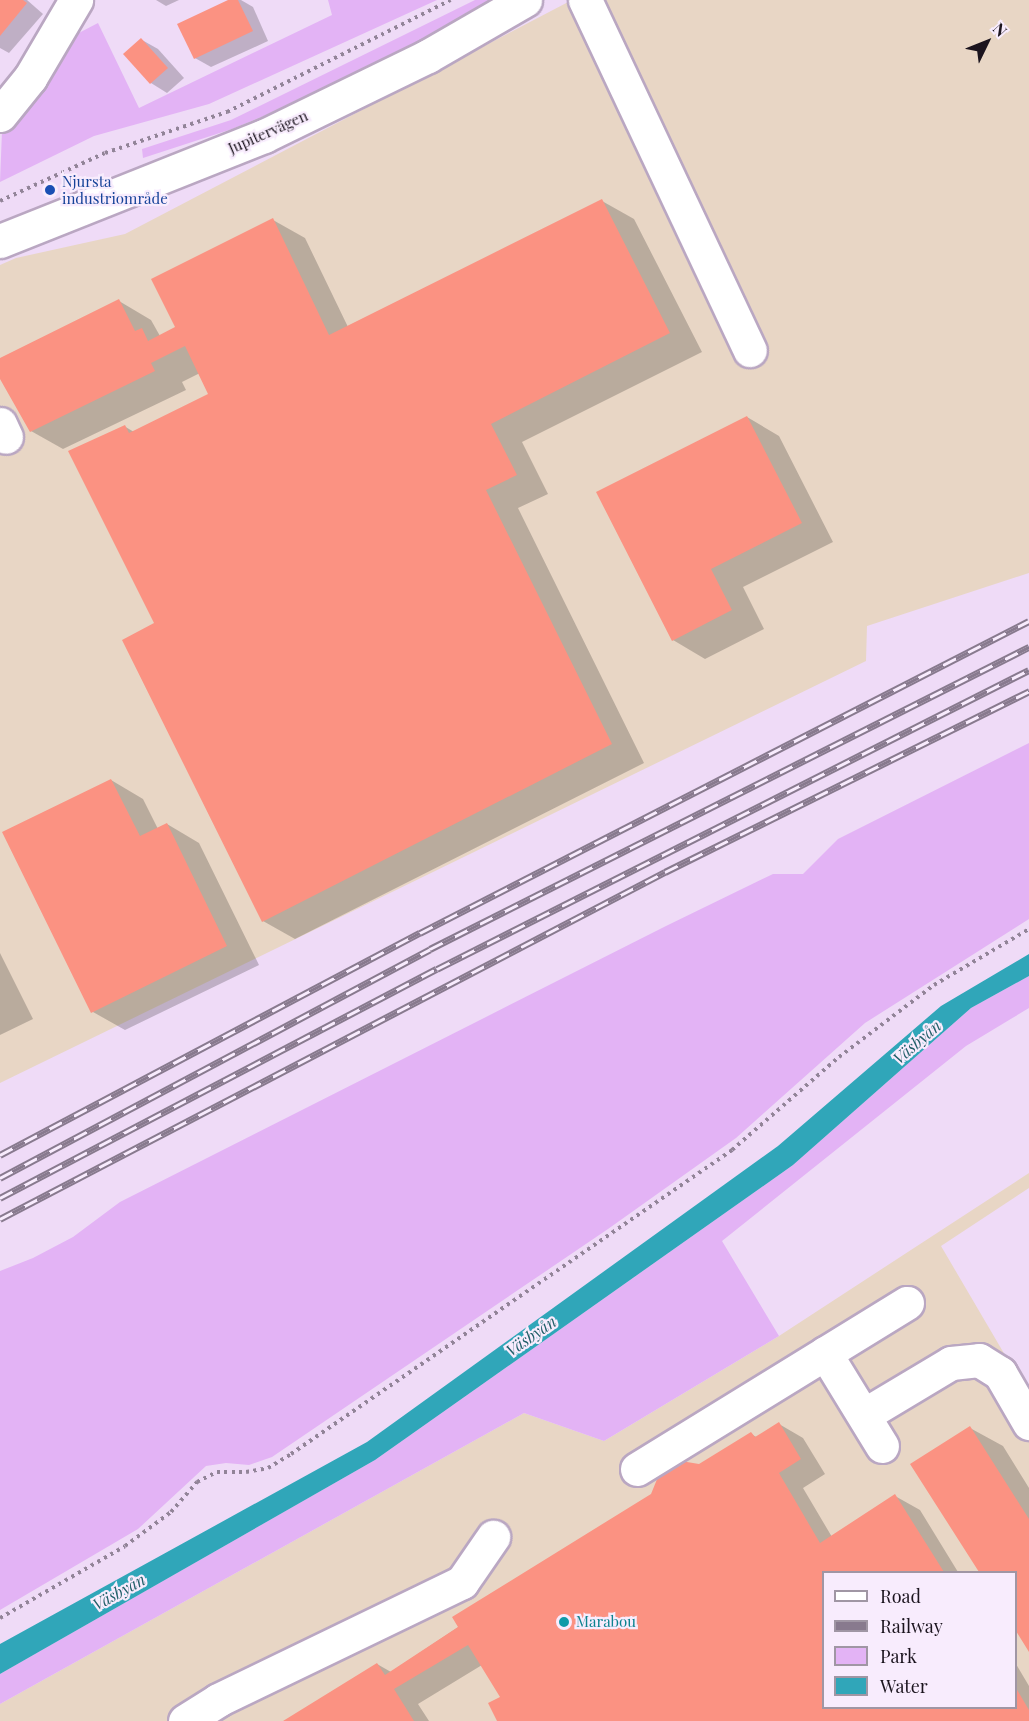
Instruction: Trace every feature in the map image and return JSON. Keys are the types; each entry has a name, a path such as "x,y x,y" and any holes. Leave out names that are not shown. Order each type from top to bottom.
{"street":[{"path":"0,115 30,78 76,0"},
{"name":"Jupitervägen","path":"0,241 264,136 428,56 525,0"},
{"path":"585,0 750,350"},
{"path":"637,1469 907,1303"},
{"path":"825,1353 882,1446"},
{"path":"864,1414 951,1362 979,1360 1000,1373 1029,1423"},
{"path":"185,1721 218,1700 462,1582 493,1537"}],"path":[{"path":"0,201 105,153 227,112 451,0"},
{"path":"0,1618 125,1546 171,1512 197,1482 217,1472 246,1472 268,1468 291,1454 732,1150 839,1057 934,985 1029,929"}],"shaded area":[{"path":"572,0 1029,0 1029,573 867,626 866,661 0,1083 0,265 16,258 125,234"},
{"path":"1029,1173 1029,1188 941,1246 1029,1396 1029,1721 0,1721 0,1704 524,1413 604,1441 779,1336"}],"green space":[{"path":"328,0 437,0 209,104 94,136 0,182 2,131 42,84 73,36 98,23 139,108 332,15"},
{"path":"475,0 503,0 313,96 232,129 143,158 142,149 231,120"},
{"path":"1029,743 1029,919 865,1023 736,1138 608,1229 272,1457 249,1465 226,1463 206,1466 138,1529 0,1610 0,1271 33,1258 73,1237 120,1202 666,926 773,874 803,874 838,839"},
{"path":"1029,976 1029,1008 966,1046 722,1241 779,1336 604,1441 524,1413 0,1704 0,1674 375,1460 793,1165 971,1008"}],"water":[{"name":"Väsbyån","path":"1029,954 1029,976 971,1008 793,1165 375,1460 0,1674 0,1644 367,1442 778,1146 941,1006"}],"building":[{"path":"0,0 23,0 27,3 0,36"},
{"path":"228,0 238,0 253,31 194,59 177,24"},
{"path":"141,38 168,68 150,84 123,54"},
{"path":"602,199 670,333 491,424 517,475 486,490 612,744 262,922 122,640 154,623 68,451 125,425 129,433 208,394 185,346 151,363 155,371 30,432 0,379 0,358 119,299 135,331 142,328 148,341 175,327 151,279 273,218 329,335"},
{"path":"747,416 802,523 711,569 732,610 672,641 596,492"},
{"path":"111,779 140,836 167,823 227,946 91,1013 2,832"},
{"path":"779,1422 801,1459 779,1473 820,1543 895,1494 943,1571 822,1571 822,1709 1017,1709 1017,1690 1029,1710 1029,1721 497,1721 488,1703 500,1697 468,1645 394,1689 414,1721 283,1721 377,1663 385,1675 458,1627 452,1617 651,1494 660,1472 681,1461 699,1464 751,1432 755,1437"},
{"path":"970,1426 1029,1519 1029,1652 1017,1633 1017,1571 978,1571 910,1464"}],"railway":[{"path":"0,1155 420,933 1029,621"},
{"path":"0,1178 430,949 1029,647"},
{"path":"0,1198 437,969 1029,670"},
{"path":"0,1219 665,872 1029,691"}],"place":[{"name":"Njursta industriområde","path":"50,190"},
{"name":"Marabou","path":"564,1622"}]}
